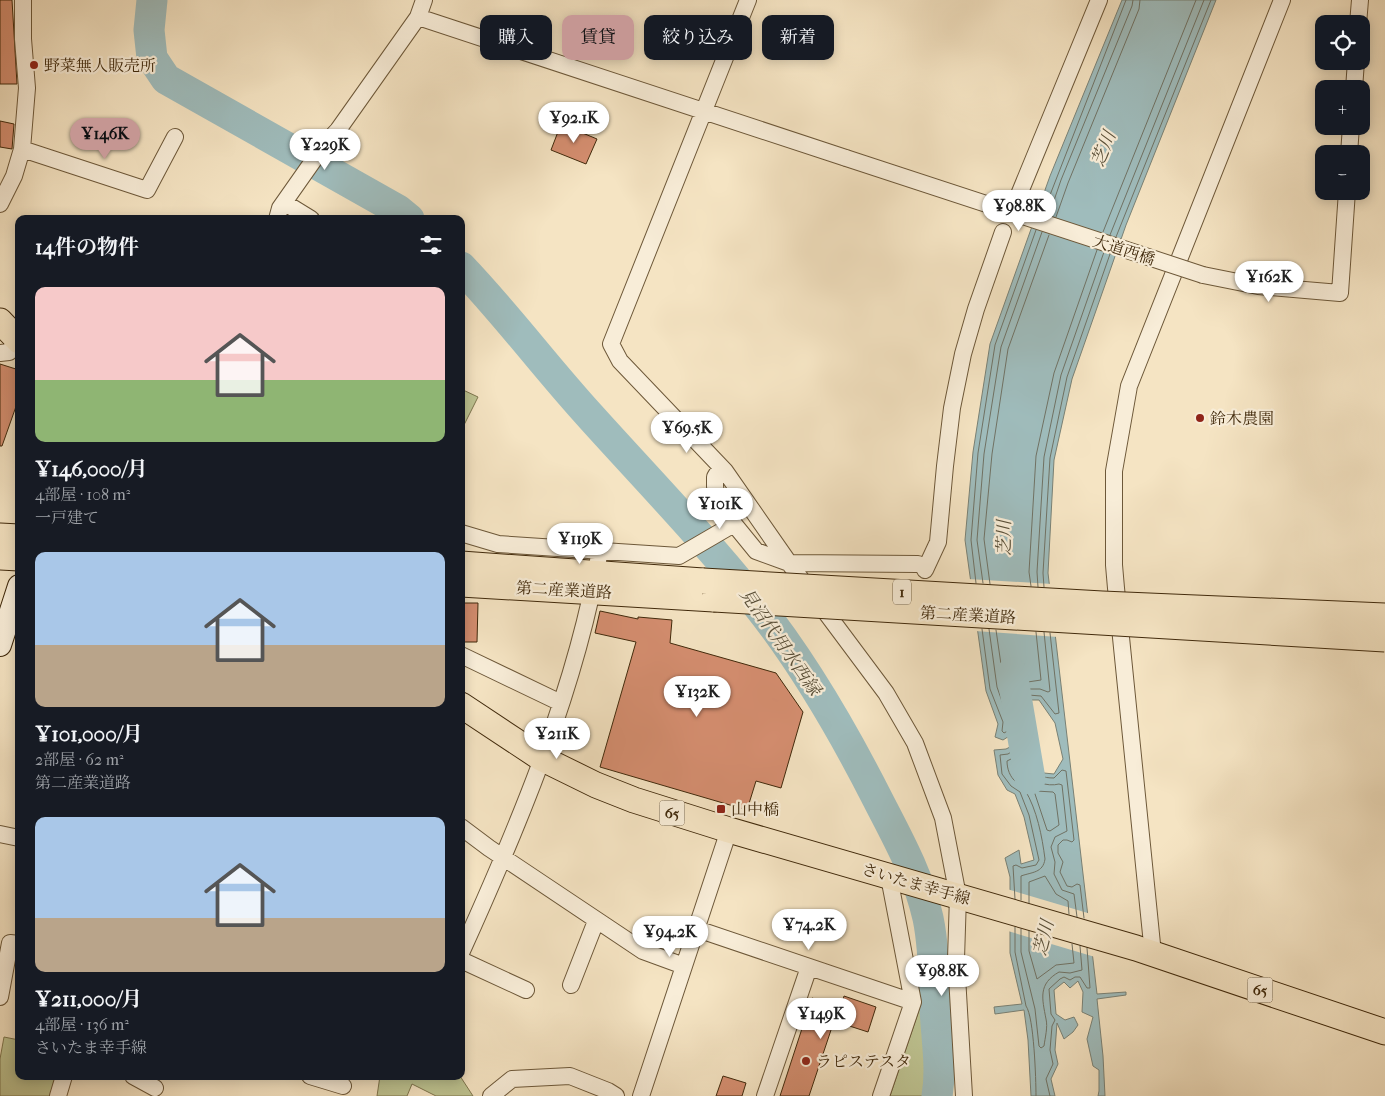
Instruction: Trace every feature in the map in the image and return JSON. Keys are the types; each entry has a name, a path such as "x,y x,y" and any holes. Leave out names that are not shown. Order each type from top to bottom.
{"main road":[{"path":"0,321 12,344"},
{"path":"0,536 15,537"},
{"path":"0,557 15,558"},
{"name":"第二産業道路","path":"465,564 596,572 708,590 1385,639"},
{"name":"第二産業道路","path":"465,584 596,572"},
{"name":"第二産業道路","path":"708,590 1385,616"},
{"name":"さいたま幸手線","path":"465,708 541,758 604,788 676,814 1144,951 1385,1032"}],"street":[{"path":"0,204 14,176 22,149 27,88 23,39 23,0"},
{"path":"278,215 280,208 320,151 338,130 418,17 424,0"},
{"path":"748,0 611,344 620,361 721,467 789,563 886,693 915,743 943,818 958,896 956,959 964,1096"},
{"path":"1018,197 1099,0"},
{"path":"1144,951 1115,573 1114,471 1129,386 1282,0"},
{"path":"1359,15 1360,0"},
{"name":"大道西橋","path":"418,17 1203,276 1258,286 1340,294 1346,200"},
{"path":"22,149 148,190 175,137"},
{"path":"285,203 304,215"},
{"path":"721,467 716,474 715,490 718,500 734,524 756,551 789,563 921,567 938,542 952,408 963,354 1003,232"},
{"path":"465,534 596,572 679,556 734,524"},
{"path":"465,946 503,857 561,703 596,572"},
{"path":"0,645 15,598"},
{"path":"465,657 561,703"},
{"path":"465,830 596,921 644,951 684,966"},
{"path":"642,1096 729,830"},
{"path":"0,834 15,837"},
{"path":"881,1096 913,1002 895,878"},
{"path":"571,985 596,921"},
{"path":"696,929 913,1002"},
{"path":"0,997 10,943 15,944"},
{"path":"465,955 526,990"},
{"path":"766,1096 809,968"},
{"path":"491,1096 512,1079 570,1076 616,1096"},
{"path":"58,1096 63,1080"},
{"path":"141,1080 156,1087"},
{"path":"323,1080 343,1086"}],"green space":[{"path":"465,391 478,397 465,423"},
{"path":"921,1004 927,1005 930,1066 928,1096 890,1096"},
{"path":"4,1037 15,1039 15,1080 57,1080 52,1096 0,1096 0,1059"},
{"path":"379,1080 463,1080 473,1096 436,1096 412,1084 407,1096 377,1096"}],"water":[{"path":"1122,0 1216,0 1126,225 1072,379 1054,460 1048,573 1097,994 1126,992 1126,995 1097,999 1105,1096 1098,1096 1099,1070 1093,1066 1087,1039 1093,1017 1082,1012 1083,992 1078,981 1070,988 1064,982 1054,990 1056,1014 1065,1020 1074,1017 1078,1025 1064,1039 1057,1023 1055,1050 1058,1064 1051,1079 1055,1096 1031,1096 1028,1040 1024,1010 995,1014 994,1007 1022,1004 1010,953 1010,877 1005,858 1019,850 1021,864 1034,860 1024,817 1015,794 1007,790 998,775 994,750 1006,749 1014,745 1014,733 1003,740 995,737 998,724 986,691 965,540 973,452 990,344 1050,176","holes":["1029,700 1039,700 1055,723 1063,759 1054,774 1044,773 1035,767 1014,717 1024,712"]}],"pier":[{"path":"968,579 1052,584 1058,637 975,631"},
{"path":"1007,889 1091,914 1095,957 1008,931"}],"building":[{"path":"0,0 12,0 17,84 0,84"},
{"path":"0,121 14,124 12,149 0,147"},
{"path":"561,124 597,139 586,164 551,150"},
{"path":"0,364 15,369 15,409 2,446 0,446"},
{"path":"465,603 478,603 477,642 465,642"},
{"path":"600,611 638,619 638,617 672,620 670,643 776,673 803,712 781,788 756,781 747,810 600,767 636,642 595,633"},
{"name":"ラピステスタ","path":"844,996 876,1007 868,1032 834,1021 809,1096 780,1096 812,998 841,1007"},
{"path":"723,1076 746,1083 742,1096 716,1096"}],"waterway":[{"name":"見沼代用水西縁","path":"152,0 149,30 152,58 166,79 404,215"},
{"name":"見沼代用水西縁","path":"465,271 574,398 736,578 790,649 837,723 900,843 924,902 930,929 933,962 939,1063 937,1096"},
{"name":"芝川","path":"1012,673 1030,779"}],"place":[{"name":"野菜無人販売所","path":"34,65"},
{"name":"鈴木農園","path":"1200,418"},
{"name":"山中橋","path":"721,809"},
{"name":"ラピステスタ","path":"806,1061"}]}
